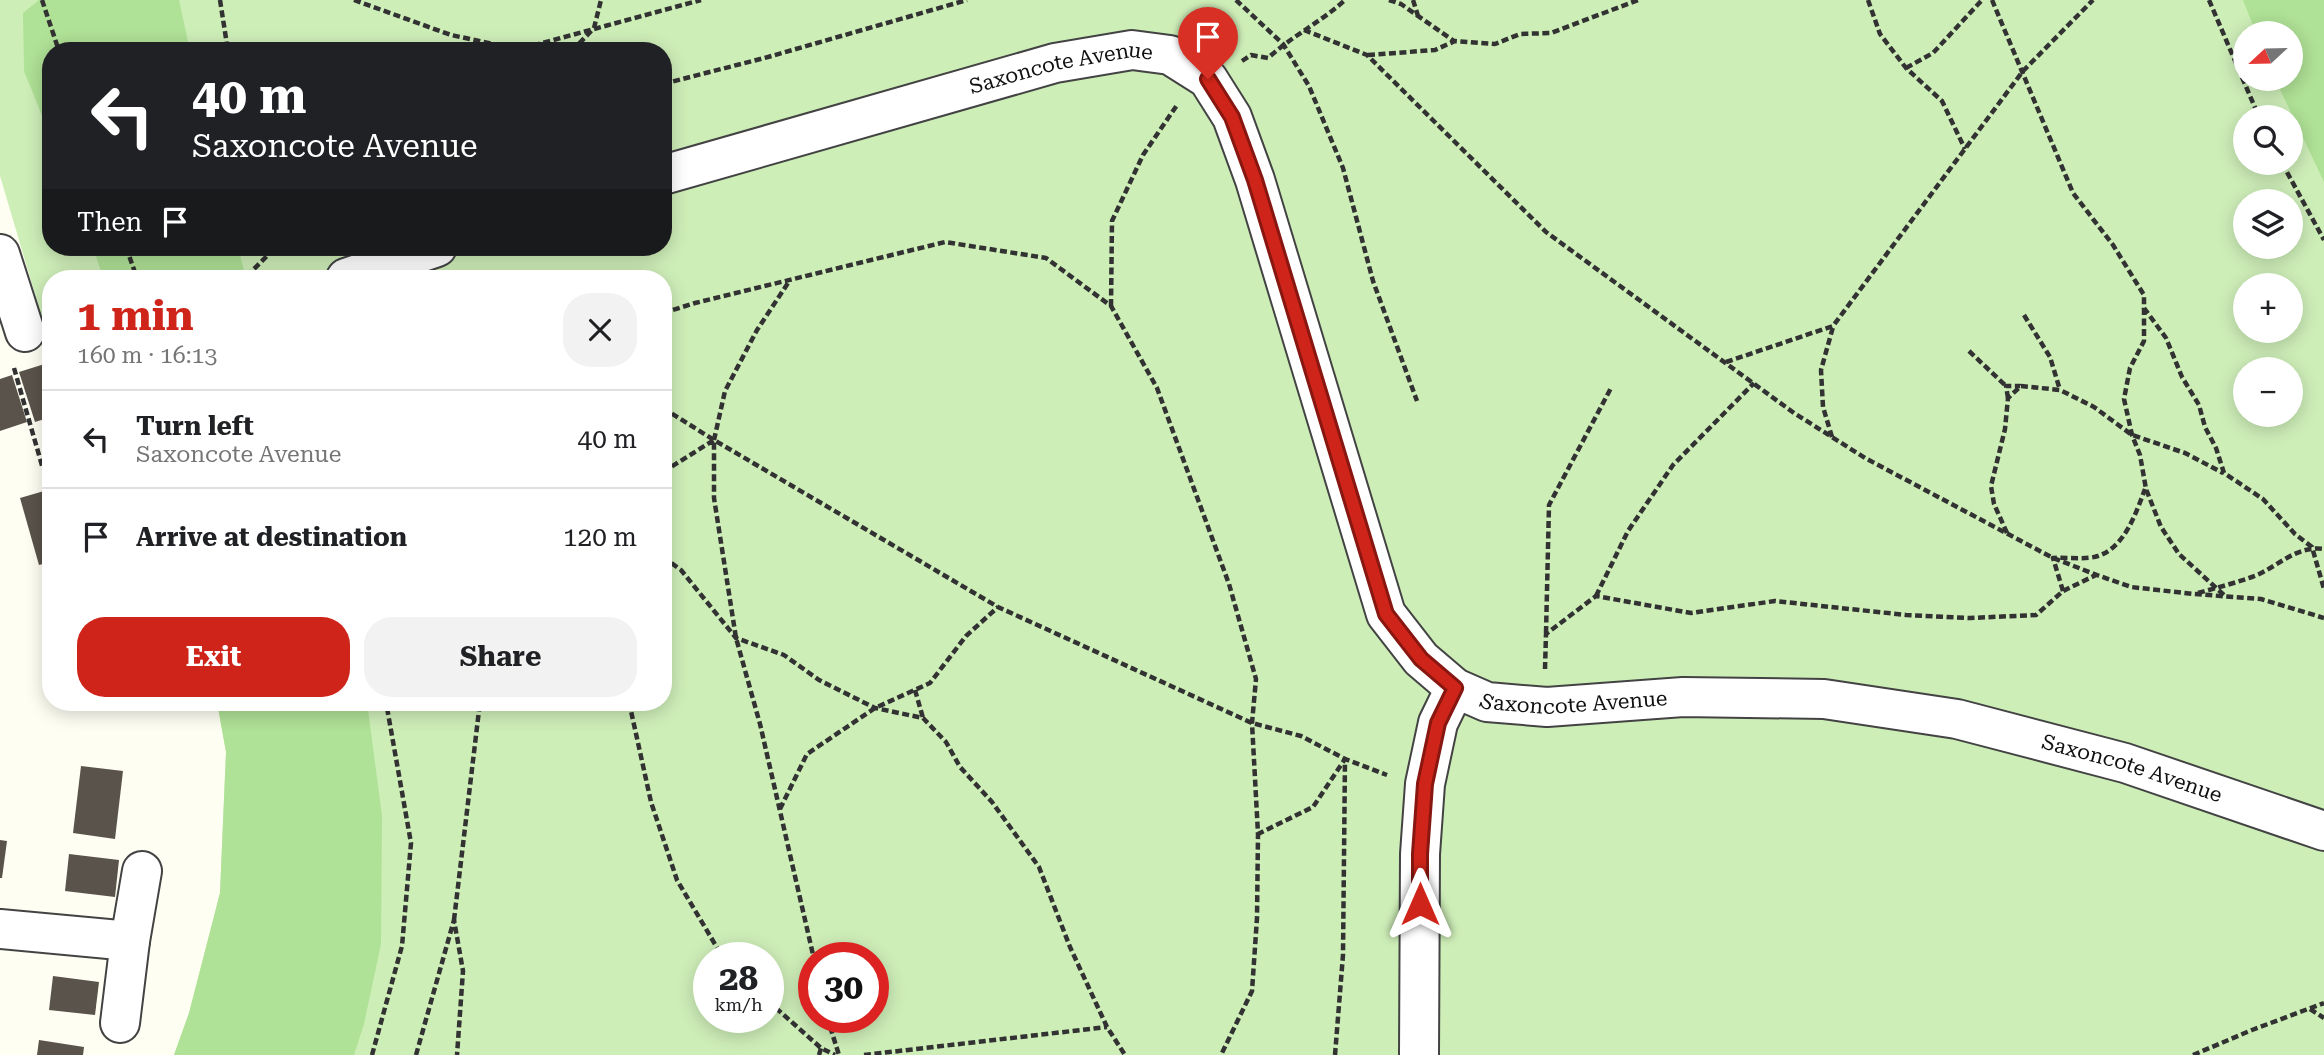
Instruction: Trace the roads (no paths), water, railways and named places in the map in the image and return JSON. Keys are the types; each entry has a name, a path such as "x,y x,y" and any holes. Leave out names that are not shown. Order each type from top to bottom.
{"street":[{"name":"Saxoncote Avenue","path":"672,172 1042,67 1132,50 1170,55 1208,79 1232,117 1255,180 1386,614 1421,659 1455,688 1487,702 1547,707 1683,697 1824,699 1957,719 2125,763 2324,831"},
{"path":"0,254 20,331"},
{"path":"369,270 411,256"},
{"path":"1419,1055 1420,854 1425,784 1438,723 1455,688"},
{"path":"120,1023 142,871"},
{"path":"0,929 130,941"}]}
